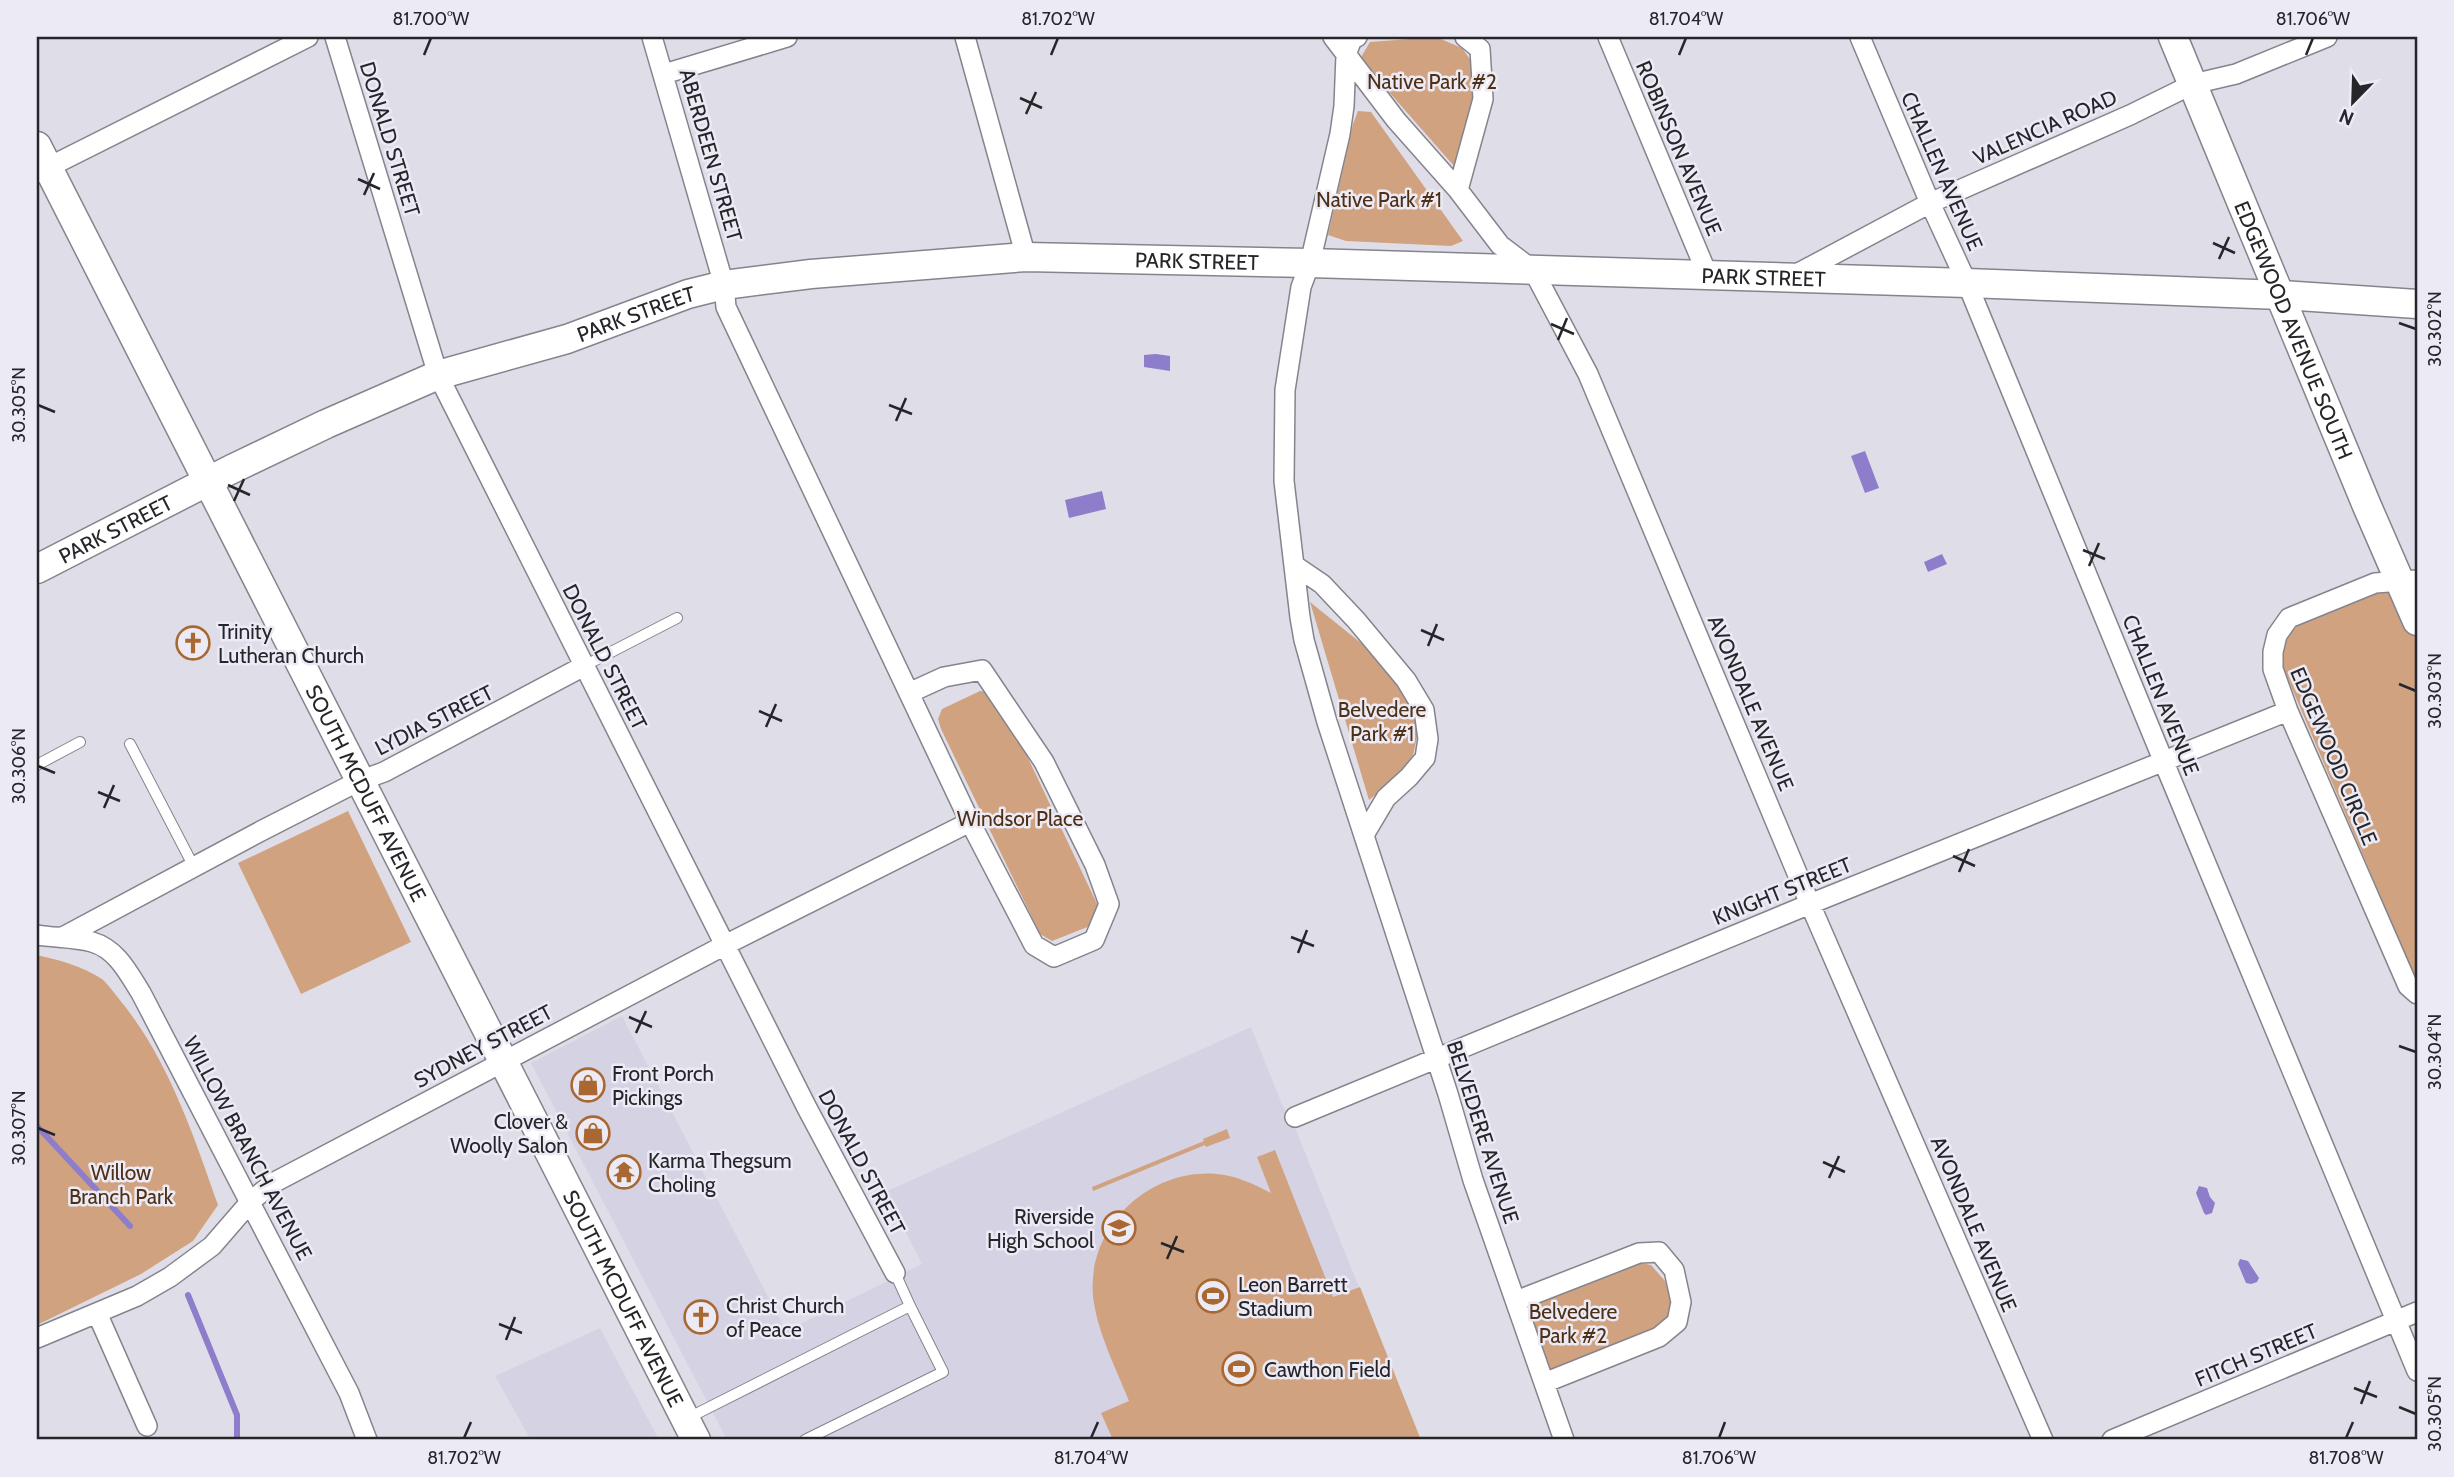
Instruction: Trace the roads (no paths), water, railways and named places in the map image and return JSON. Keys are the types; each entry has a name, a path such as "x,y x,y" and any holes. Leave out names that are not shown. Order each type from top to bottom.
{"street":[{"path":"40,162 308,37"},
{"name":"DONALD STREET","path":"335,37 438,374 807,1108 895,1273"},
{"name":"ABERDEEN STREET","path":"652,37 724,285"},
{"path":"664,74 787,37"},
{"path":"965,37 1026,257"},
{"name":"AVONDALE AVENUE","path":"1333,37 1396,120 1458,190 1500,245 1533,270 1588,374 1810,904 2043,1440"},
{"path":"1346,55 1352,39 1357,37"},
{"path":"1458,190 1483,99 1480,49 1465,37"},
{"name":"ROBINSON AVENUE","path":"1608,37 1708,276"},
{"name":"CHALLEN AVENUE","path":"1860,37 1967,283 2162,760 2417,1371"},
{"name":"EDGEWOOD AVENUE SOUTH","path":"2173,37 2367,506 2409,580 2417,621"},
{"name":"VALENCIA ROAD","path":"1789,278 1930,203 2193,85 2236,74 2327,37"},
{"name":"BELVEDERE AVENUE","path":"1346,55 1340,134 1310,263 1301,287 1285,390 1284,481 1304,640 1327,722 1473,1180 1564,1440"},
{"name":"SOUTH MCDUFF AVENUE","path":"40,162 209,481 359,781 691,1430"},
{"name":"PARK STREET","path":"37,569 326,424 438,374 567,339 688,293 724,285 811,274 1026,257 1967,283 2281,295 2417,304"},
{"path":"724,285 726,307 970,822 1034,944 1054,957 1094,940 1110,904 1095,865 1044,762 982,670 944,677 909,693"},
{"path":"1294,565 1322,584 1348,611 1406,680 1424,710 1428,739 1424,758 1409,777 1386,798 1364,835"},
{"name":"EDGEWOOD CIRCLE","path":"2409,580 2375,583 2289,618 2277,635 2273,669 2288,711 2408,986 2417,994"},
{"name":"LYDIA STREET","path":"63,937 584,666"},
{"name":"KNIGHT STREET","path":"1295,1117 2162,760 2288,711"},
{"name":"SYDNEY STREET","path":"37,1339 136,1296 191,1262 212,1246 251,1201 273,1183 725,945 970,822"},
{"name":"WILLOW BRANCH AVENUE","path":"37,935 93,942 107,949 121,962 141,993 251,1201 349,1393 367,1440"},
{"path":"1516,1301 1639,1253 1659,1252 1674,1270 1681,1302 1677,1322 1658,1337 1544,1383"},
{"name":"FITCH STREET","path":"2112,1440 2417,1312"},
{"path":"97,1313 147,1426"}],"lane":[{"name":"LYDIA STREET","path":"584,666 677,618"},
{"path":"37,765 80,742"},
{"path":"130,744 194,867"},
{"path":"806,1440 943,1372 895,1273"},
{"path":"691,1430 910,1306"}],"waterway":[{"path":"37,1126 130,1226"},
{"path":"188,1295 237,1415 237,1440"}],"place":[{"name":"Trinity Lutheran Church","path":"193,643"},
{"name":"Front Porch Pickings","path":"588,1085"},
{"name":"Clover & Woolly Salon","path":"593,1133"},
{"name":"Karma Thegsum Choling","path":"624,1172"},
{"name":"Riverside High School","path":"1119,1228"},
{"name":"Leon Barrett Stadium","path":"1213,1296"},
{"name":"Christ Church of Peace","path":"701,1317"},
{"name":"Cawthon Field","path":"1239,1369"}],"park label":[{"name":"Native Park #2","path":"1432,81"},
{"name":"Native Park #1","path":"1379,199"},
{"name":"Belvedere Park #1","path":"1382,721"},
{"name":"Windsor Place","path":"1020,818"},
{"name":"Willow Branch Park","path":"121,1184"},
{"name":"Belvedere Park #2","path":"1573,1323"}]}
